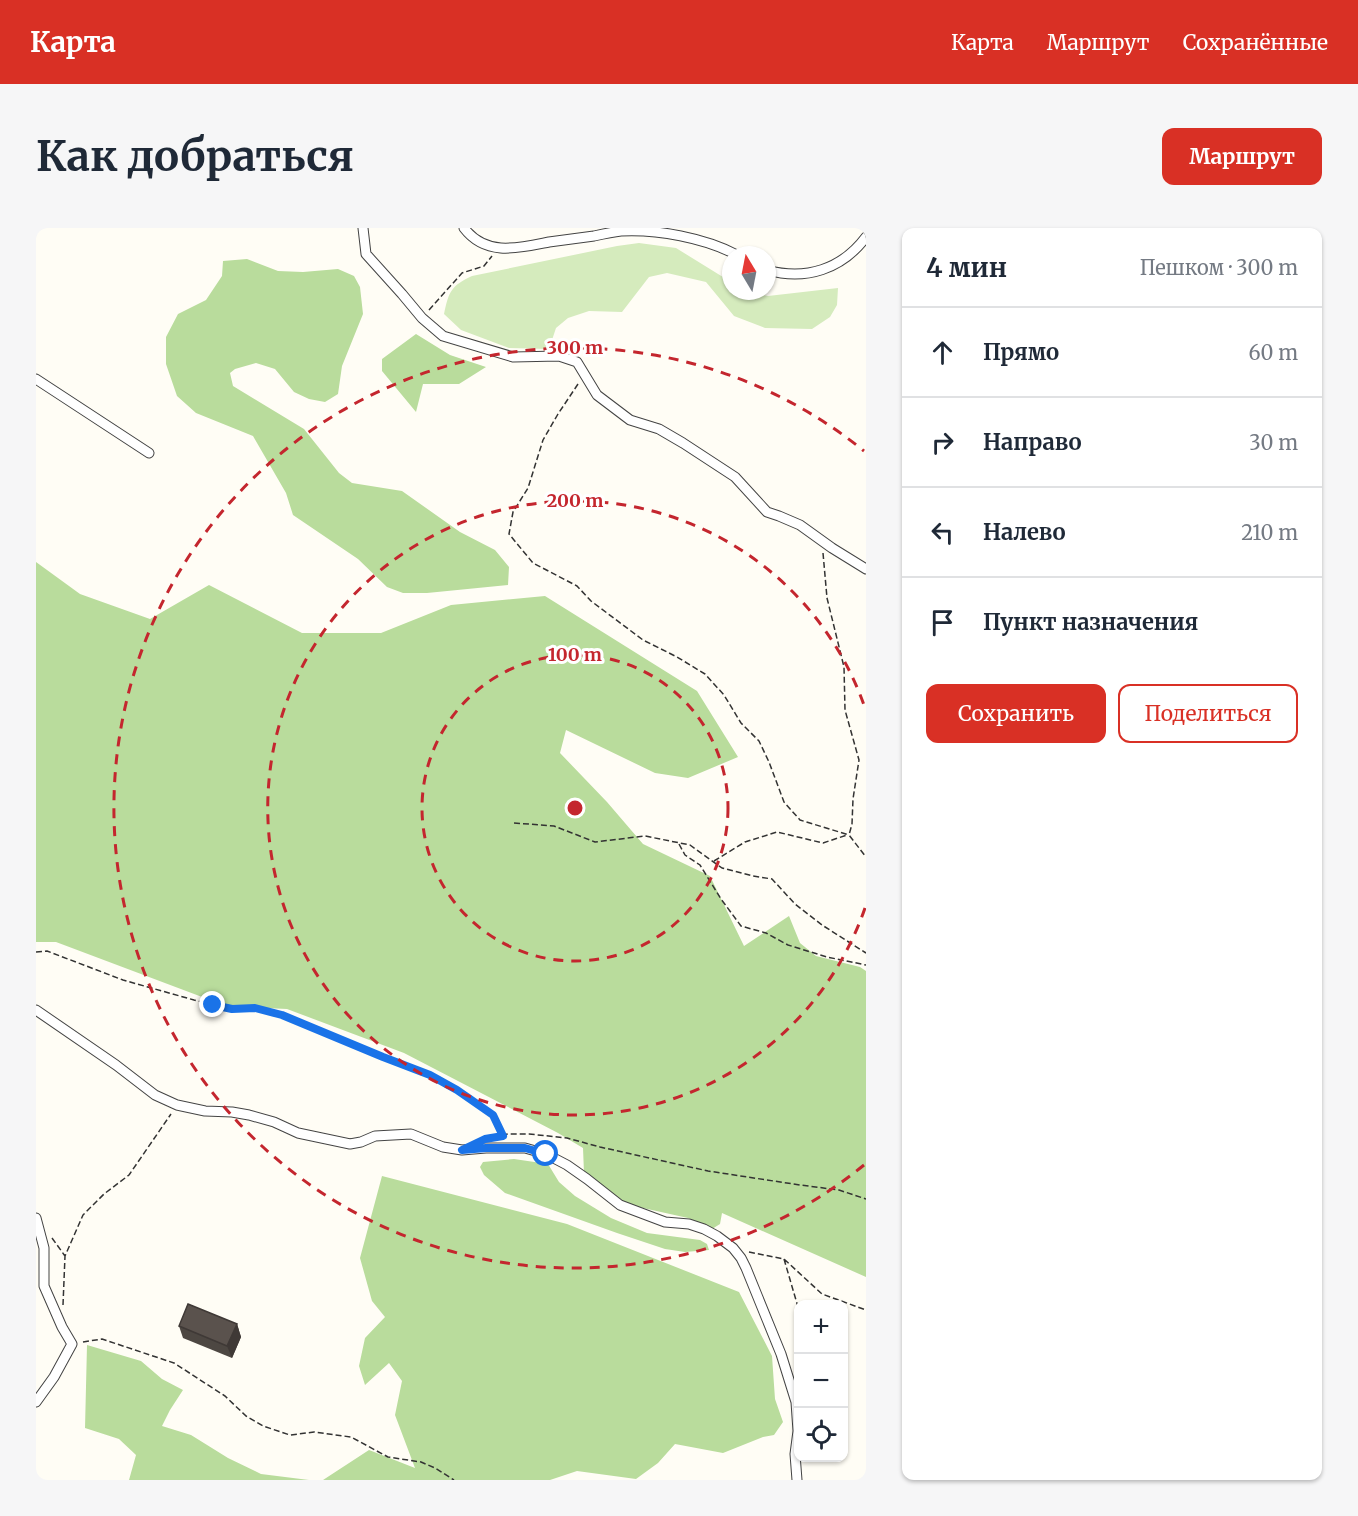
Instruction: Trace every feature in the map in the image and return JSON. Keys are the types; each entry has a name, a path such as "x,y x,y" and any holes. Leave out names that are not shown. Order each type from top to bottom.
{"street":[{"path":"363,228 366,254 422,318 443,336 513,357 559,356 578,362 597,395 630,420 659,429 683,443 735,477 767,512 800,525 866,568"},
{"path":"464,228 475,238 498,248 524,248 620,230 685,237 722,248"},
{"path":"776,272 811,273 825,269 850,255 866,237"},
{"path":"36,379 149,453"},
{"path":"36,1010 155,1095 177,1105 205,1111 249,1115 274,1122 298,1133 350,1144 375,1136 411,1134 442,1147 462,1150 525,1148 546,1154 567,1165 620,1205 665,1222 689,1224 717,1236 733,1248 741,1258 781,1354 796,1402 797,1480"},
{"path":"36,1218 44,1248 44,1286 72,1344 54,1377 36,1402"}],"path":[{"path":"422,318 462,273 484,266 498,248"},
{"path":"584,374 543,440 528,488 513,512 509,534 533,563 577,586 591,601 643,640 705,674 724,695 741,723 759,741 784,802 800,820 849,835 866,857"},
{"path":"821,540 828,598 844,667 845,710 860,760 849,835"},
{"path":"514,823 554,826 595,842 645,836 690,845 722,868 772,879 795,904 822,925 866,953"},
{"path":"714,862 745,842 777,832 823,843 849,835"},
{"path":"678,843 686,855 700,865 741,926 766,933 788,945 827,957 866,965"},
{"path":"36,952 47,951 123,980 194,1000 232,1009 255,1008 282,1015 430,1075 457,1090 493,1115 503,1136"},
{"path":"63,1310 64,1256 83,1215 104,1194 129,1175 177,1105"},
{"path":"494,1137 530,1134 567,1138 600,1148 708,1171 839,1190 866,1199"},
{"path":"733,1248 784,1258 822,1294 866,1310"},
{"path":"784,1258 796,1300"},
{"path":"72,1344 102,1339 174,1363 225,1396 246,1416 263,1426 290,1435 314,1432 351,1437 388,1456 421,1462 454,1480"}],"green space":[{"path":"639,243 676,248 722,276 722,300 776,300 776,295 838,288 837,305 830,317 812,329 765,328 734,316 706,282 667,273 649,277 622,312 589,311 568,318 556,328 549,349 509,348 461,330 444,314 452,290 472,276"},
{"path":"247,259 278,271 303,272 338,269 354,276 360,287 363,314 342,366 338,394 325,402 309,399 294,392 275,369 256,363 235,369 230,373 233,386 304,429 339,473 352,483 402,491 460,532 495,550 509,567 508,585 427,593 403,593 387,587 358,559 293,515 286,493 253,436 196,413 177,396 166,364 166,337 178,314 206,300 222,276 223,261"},
{"path":"416,334 450,355 486,367 459,384 423,384 416,412 382,371 382,359"},
{"path":"36,562 80,594 150,619 209,585 302,633 381,633 451,605 545,596 697,691 738,757 688,778 655,773 566,730 560,753 643,844 710,876 744,946 789,916 800,943 816,956 860,967 866,971 866,1277 722,1213 720,1224 712,1229 688,1218 625,1204 584,1173 583,1148 404,1053 287,1009 226,1006 56,942 36,942"},
{"path":"514,1159 548,1164 559,1182 575,1196 611,1218 647,1233 700,1240 707,1244 709,1250 685,1252 665,1249 505,1193 484,1175 480,1167 483,1162"},
{"path":"382,1176 567,1224 739,1292 772,1356 775,1399 783,1422 774,1435 723,1453 675,1444 658,1463 636,1479 577,1471 550,1480 323,1480 369,1450 415,1468 395,1415 402,1381 389,1363 365,1385 359,1366 365,1338 385,1317 372,1301 360,1258"},
{"path":"87,1345 141,1361 162,1379 183,1390 162,1426 191,1435 228,1458 261,1474 309,1480 129,1480 136,1455 119,1439 85,1428"}],"building":[{"path":"188,1304 237,1324 227,1346 179,1326"}],"route":[{"path":"213,1005 232,1009 255,1008 282,1015 430,1075 457,1090 493,1115 503,1136 485,1139 462,1150 525,1148 546,1154"}]}
